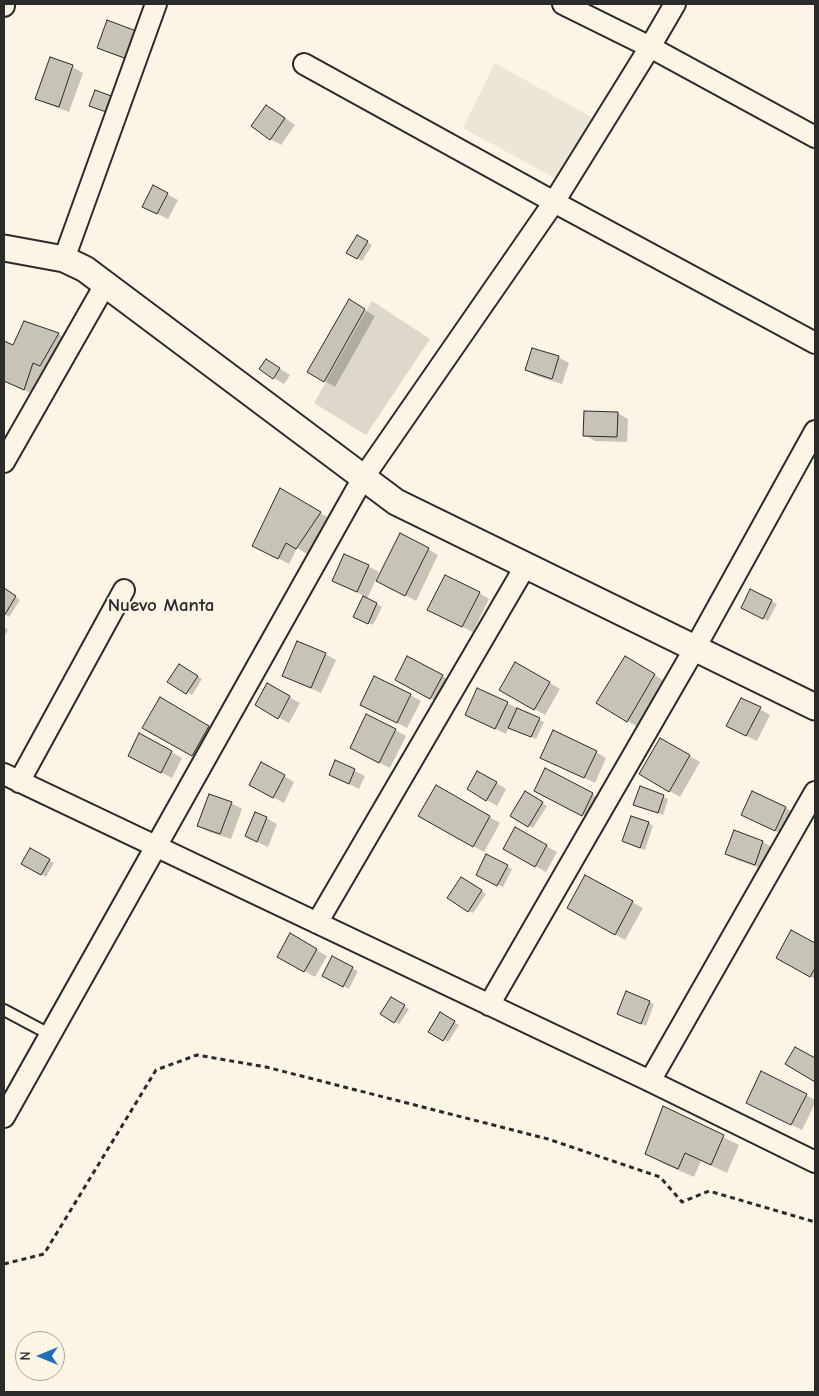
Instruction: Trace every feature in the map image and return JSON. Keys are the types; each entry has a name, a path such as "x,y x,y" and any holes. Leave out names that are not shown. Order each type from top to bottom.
{"street":[{"path":"64,259 156,4"},
{"path":"563,4 650,48 815,137"},
{"path":"4,1117 363,478 554,202 650,48 675,4"},
{"path":"304,64 815,343"},
{"path":"4,248 64,259 85,269 396,502 815,706"},
{"path":"4,462 106,283"},
{"path":"489,1005 695,648 815,431"},
{"path":"317,923 526,565"},
{"path":"124,590 12,778 650,1081 815,1162"},
{"path":"650,1081 815,792"}],"lane":[{"path":"4,1010 51,1035"}],"path":[{"path":"4,1264 44,1254 156,1070 197,1055 266,1066 548,1139 660,1178 682,1202 709,1191 815,1222"}],"shaded area":[{"path":"495,63 598,121 562,182 463,128"},
{"path":"372,301 430,339 366,435 314,403"}],"building":[{"path":"107,20 139,32 130,60 97,48"},
{"path":"50,57 73,65 59,107 35,99"},
{"path":"95,90 114,97 109,113 89,106"},
{"path":"266,105 285,118 270,140 251,126"},
{"path":"153,185 168,193 157,214 142,207"},
{"path":"357,235 368,241 357,259 346,253"},
{"path":"349,299 365,309 324,382 307,372"},
{"path":"24,321 59,333 40,366 33,363 24,390 4,381 4,341 13,345"},
{"path":"532,348 559,356 552,379 525,370"},
{"path":"266,359 280,368 273,379 259,369"},
{"path":"584,411 618,412 617,437 583,436"},
{"path":"280,488 321,512 296,549 286,543 278,559 252,546"},
{"path":"400,533 429,548 405,596 376,581"},
{"path":"344,554 369,565 357,592 332,581"},
{"path":"445,575 480,592 462,627 427,610"},
{"path":"4,588 16,596 4,616"},
{"path":"750,589 772,600 763,619 741,608"},
{"path":"363,596 377,603 368,624 353,617"},
{"path":"297,641 326,653 311,688 282,676"},
{"path":"407,656 443,675 430,699 395,680"},
{"path":"625,656 655,674 627,722 596,703"},
{"path":"515,662 550,682 534,710 499,690"},
{"path":"179,664 198,676 186,694 167,682"},
{"path":"374,676 411,694 397,723 360,705"},
{"path":"267,683 290,696 278,719 255,705"},
{"path":"477,688 508,702 495,729 465,715"},
{"path":"160,697 209,726 192,756 142,728"},
{"path":"741,698 761,707 746,736 726,726"},
{"path":"517,708 540,718 531,737 508,728"},
{"path":"366,714 396,729 379,763 350,748"},
{"path":"553,730 597,751 584,778 540,758"},
{"path":"139,733 172,751 161,773 128,756"},
{"path":"660,738 690,755 669,792 639,774"},
{"path":"335,760 355,769 349,784 329,775"},
{"path":"261,762 285,775 273,798 249,785"},
{"path":"545,768 593,793 582,816 534,791"},
{"path":"477,771 497,782 486,801 467,789"},
{"path":"436,785 490,816 473,847 418,816"},
{"path":"640,786 664,795 658,813 633,805"},
{"path":"525,791 543,802 528,827 510,816"},
{"path":"752,791 786,807 775,831 741,815"},
{"path":"209,794 232,802 220,834 197,826"},
{"path":"255,812 267,817 257,842 245,836"},
{"path":"631,816 649,822 640,848 622,841"},
{"path":"515,827 547,845 535,867 503,849"},
{"path":"734,830 763,841 755,865 725,854"},
{"path":"30,848 50,859 41,875 21,864"},
{"path":"486,854 508,865 497,886 476,875"},
{"path":"585,875 633,901 615,935 567,908"},
{"path":"461,877 482,890 468,912 447,898"},
{"path":"791,930 815,943 815,968 810,977 776,958"},
{"path":"290,933 317,949 304,972 277,957"},
{"path":"332,956 353,967 343,987 322,976"},
{"path":"626,991 650,1001 641,1024 617,1014"},
{"path":"391,997 405,1005 394,1023 380,1014"},
{"path":"440,1012 455,1021 443,1041 428,1032"},
{"path":"795,1047 815,1058 815,1082 785,1064"},
{"path":"761,1071 807,1094 791,1125 746,1103"},
{"path":"663,1106 724,1135 711,1165 685,1153 678,1169 645,1154"}],"district":[{"name":"Nuevo Manta","path":"161,606"}]}
